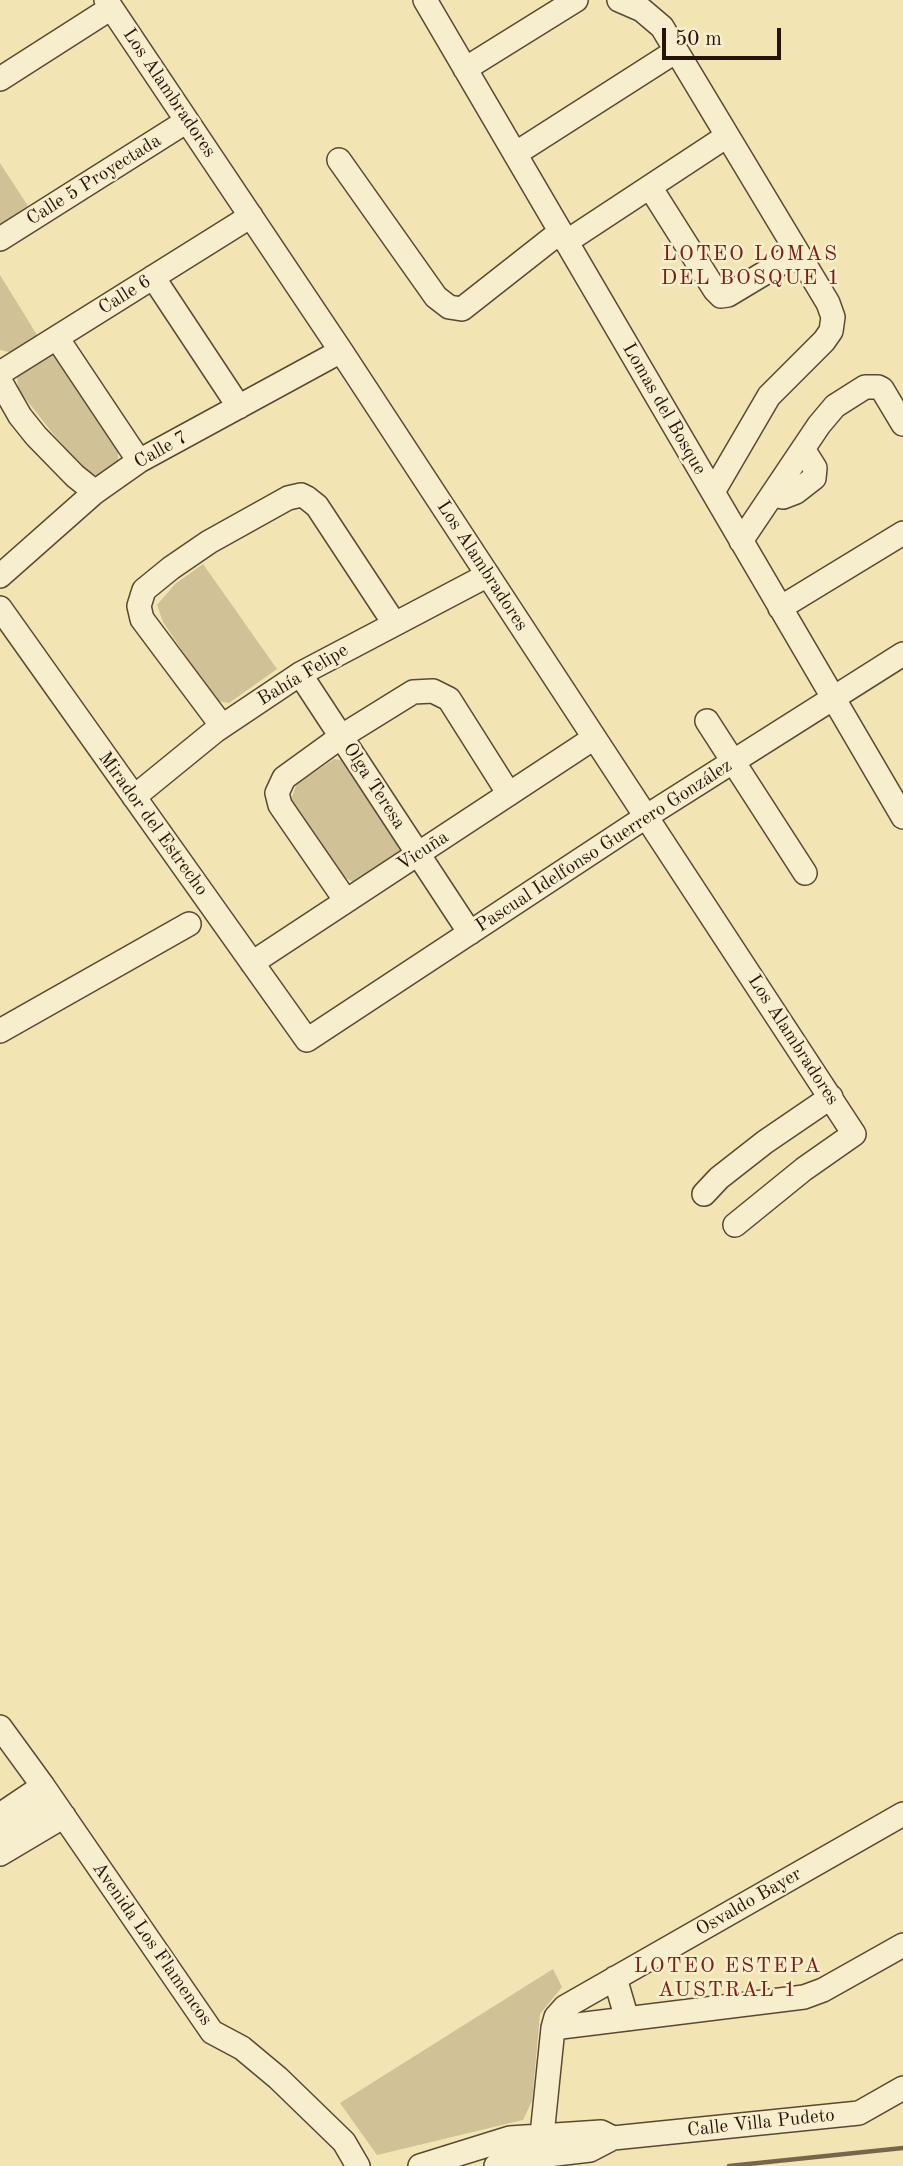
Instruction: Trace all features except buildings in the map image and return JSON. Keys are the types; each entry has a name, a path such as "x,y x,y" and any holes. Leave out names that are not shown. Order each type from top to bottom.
{"street":[{"name":"Lomas del Bosque","path":"425,0 903,817"},
{"path":"465,69 576,0"},
{"path":"619,0 650,15 662,27 828,303 833,317 828,336 769,396 713,492"},
{"path":"0,79 109,4"},
{"name":"Los Alambradores","path":"109,4 341,351 854,1134 783,1185 735,1225"},
{"path":"515,154 676,51"},
{"name":"Calle 5 Proyectada","path":"0,239 187,121"},
{"path":"339,160 436,297 449,307 462,309 563,237 650,187 727,136"},
{"path":"650,187 720,296 728,295 798,253"},
{"name":"Calle 6","path":"0,373 251,216"},
{"path":"153,277 239,407"},
{"path":"57,338 139,461"},
{"name":"Calle 7","path":"0,576 95,492 139,461 341,351"},
{"path":"0,381 20,416 36,436 75,476 95,492"},
{"path":"741,541 772,495 783,498 814,478 815,468 803,449 835,406 865,387 874,386 882,390 903,424"},
{"path":"222,726 142,619 139,606 144,590 209,542 288,498 301,495 313,501 394,623"},
{"path":"780,608 903,533"},
{"name":"Bahía Felipe","path":"134,797 222,726 300,674 488,575"},
{"name":"Mirador del Estrecho","path":"0,608 307,1040"},
{"name":"Pascual Idelfonso Guerrero González","path":"307,1040 647,816 903,654"},
{"name":"Olga Teresa","path":"300,674 471,933"},
{"path":"346,901 280,805 277,793 284,778 342,736 413,692 442,694 449,699 509,794"},
{"path":"706,721 804,873"},
{"name":"Vicuña","path":"252,963 594,738"},
{"path":"0,1031 189,925"},
{"path":"704,1194 719,1178 765,1142 831,1097"},
{"name":"Avenida Los Flamencos","path":"0,1727 54,1801 212,2032 242,2048 278,2078 344,2142 358,2166"},
{"path":"0,1815 54,1801"},
{"path":"0,1836 54,1801"},
{"path":"0,1854 54,1801"},
{"name":"Osvaldo Bayer","path":"553,2028 556,2017 565,2007 903,1814"},
{"path":"543,2146 553,2028 804,1997 823,1990 903,1945"},
{"path":"615,1978 627,2019"},
{"name":"Calle Villa Pudeto","path":"420,2166 510,2138 543,2146 590,2150 613,2138 859,2113 903,2088"},
{"name":"Calle Villa Pudeto","path":"496,2166 523,2158 543,2146"}],"shaded area":[{"path":"0,163 28,206 0,225"},
{"path":"0,275 37,335 13,353 0,350"},
{"path":"50,352 56,354 118,452 118,462 97,476 87,471 54,435 18,389 17,375"},
{"path":"203,564 277,669 229,703 216,701 163,622 157,605 175,584"},
{"path":"334,759 347,761 401,847 399,855 355,883 342,876 291,800 296,785"},
{"path":"553,1969 562,1987 540,2014 532,2101 523,2120 377,2155 340,2103"}],"waterway":[{"path":"729,2166 903,2148"}],"district":[{"name":"LOTEO LOMAS DEL BOSQUE 1","path":"751,266"},
{"name":"LOTEO ESTEPA AUSTRAL 1","path":"728,1978"}]}
